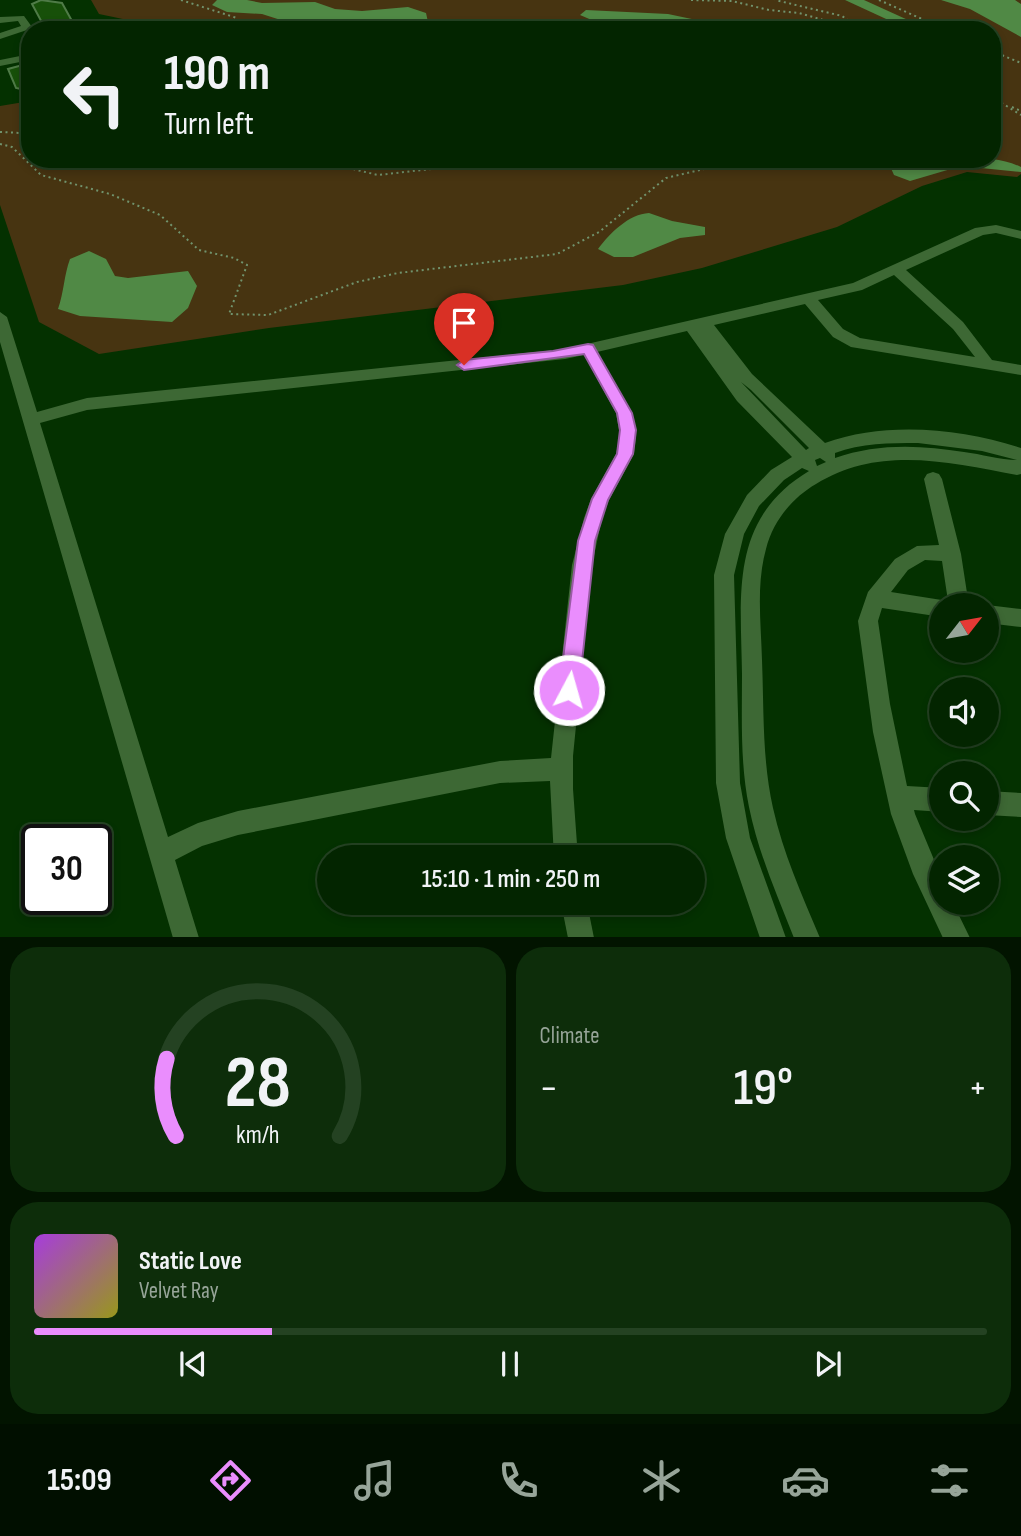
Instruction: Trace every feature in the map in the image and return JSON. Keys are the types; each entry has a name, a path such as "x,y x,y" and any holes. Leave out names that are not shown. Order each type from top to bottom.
{"street":[{"path":"0,20 21,18 23,21"},
{"path":"0,36 21,29"},
{"path":"0,43 4,62"},
{"path":"31,420 87,404 553,356 857,287 979,230 996,229 1021,235"},
{"path":"897,270 959,324 975,342 987,365"},
{"path":"809,299 838,333 856,344 1021,370"},
{"path":"0,317 186,937"},
{"path":"703,323 811,453"},
{"path":"703,323 743,397 827,468"},
{"path":"565,845 562,769 586,541 600,499 625,454 628,436 624,413 588,349"},
{"path":"773,937 738,838 728,783 724,575 730,544 750,503 768,482 811,453 863,439 917,437 990,446 1021,455"},
{"path":"807,937 776,857 761,804 755,760 749,594 754,557 768,521 788,495 827,468 871,454 940,454 1017,468 1021,466"},
{"path":"933,479 958,593"},
{"path":"951,554 915,554 875,598 869,610 868,621 880,713 899,797 914,844 957,937"},
{"path":"875,598 929,606"},
{"path":"999,615 1021,618"},
{"path":"161,854 198,835 237,822 500,772 562,769"},
{"path":"899,797 929,799"},
{"path":"999,804 1021,805"},
{"path":"576,915 581,937"}],"path":[{"path":"181,0 237,18 238,21"},
{"path":"691,0 732,1 769,10 799,13 822,21"},
{"path":"775,0 842,16 849,21"},
{"path":"879,0 927,21"},
{"path":"1001,55 1021,63"},
{"path":"1001,102 1021,111"},
{"path":"1012,107 1021,115"},
{"path":"0,132 21,133"},
{"path":"0,144 12,147 21,156"},
{"path":"34,168 41,175 110,194 160,215 199,250 234,258 247,265 229,314 244,317 274,316 374,277 557,254 590,240 660,181 711,168"},
{"path":"348,168 378,175 441,168"}],"shaded area":[{"path":"91,0 1021,0 1021,174 1017,177 967,172 922,186 837,227 702,268 623,285 269,328 99,354 39,322 0,205 0,106 21,102 21,168 1001,168 1001,21 132,21 99,14"},
{"path":"217,0 247,0 262,3 315,2 335,9 362,11 408,7 426,13 428,21 284,21 262,14 227,12 212,5"},
{"path":"845,0 864,0 910,21 890,21"},
{"path":"941,0 1015,0 1021,4 1021,37 1001,26 1001,21 992,21 970,9"},
{"path":"586,10 668,14 701,21 594,21 580,15"},
{"path":"1001,160 1021,167 1021,172 981,168 1001,168"},
{"path":"891,168 954,168 910,181 894,175"},
{"path":"649,213 672,221 705,227 705,235 680,238 633,257 614,257 598,249 627,221"},
{"path":"89,251 106,259 115,276 128,278 188,271 197,286 188,308 172,322 80,316 58,309 70,259"}],"building":[{"path":"41,0 62,3 72,21 41,21 32,4"},
{"path":"21,65 21,89 16,88 8,69"}],"route":[{"path":"464,365 553,356 588,349 624,413 628,430 625,454 600,499 586,541 569,690"}]}
